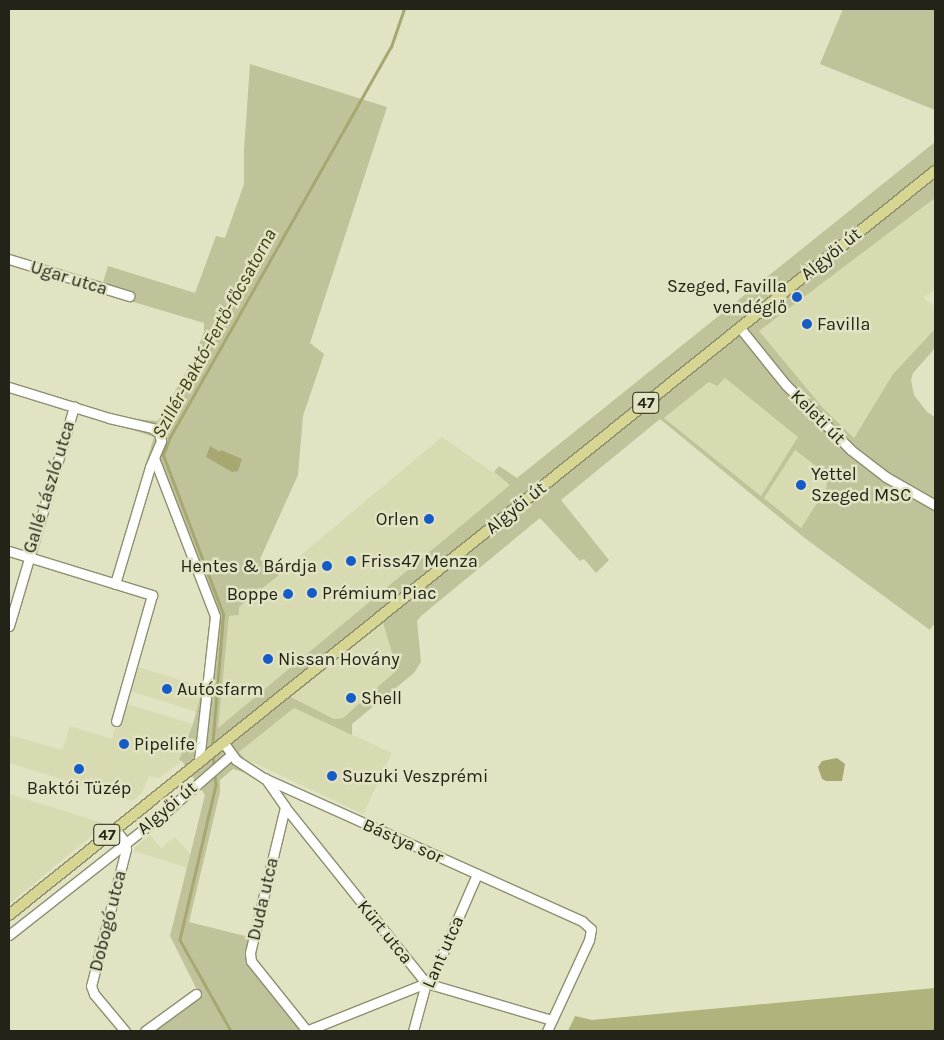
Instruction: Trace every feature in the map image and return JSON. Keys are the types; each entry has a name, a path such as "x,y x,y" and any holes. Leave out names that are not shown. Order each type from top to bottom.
{"main road":[{"name":"Algyői út","path":"9,915 934,171"}],"street":[{"name":"Ugar utca","path":"9,258 129,296"},
{"name":"Keleti út","path":"740,328 786,385 851,450 892,480 935,505"},
{"path":"9,387 152,428 158,433 161,441 115,584"},
{"name":"Gallé László utca","path":"9,626 74,406"},
{"path":"154,458 215,616 202,759"},
{"path":"9,551 152,595 116,721"},
{"name":"Bástya sor","path":"221,743 231,755 264,778 582,921 591,929 590,940 552,1020"},
{"name":"Algyői út","path":"9,935 169,809 208,773 231,755"},
{"name":"Kürt utca","path":"264,778 283,806 426,983"},
{"name":"Duda utca","path":"289,789 283,806 250,953 251,961 307,1031"},
{"path":"115,829 125,842"},
{"name":"Dobogó utca","path":"124,1031 94,994 91,986 126,849 125,842"},
{"name":"Dobogó utca","path":"111,853 123,860"},
{"name":"Lant utca","path":"413,1031 426,983 434,974 477,874"},
{"path":"307,1031 426,983 552,1020 547,1031"},
{"path":"145,1031 196,994"}],"shaded area":[{"path":"843,9 935,9 935,110 820,64"},
{"path":"250,64 387,107 310,343 324,354 303,416 298,475 260,559 279,575 239,607 239,615 229,616 218,728 510,485 494,472 499,466 517,478 935,142 935,198 759,331 823,408 854,438 893,374 935,329 935,348 913,373 911,380 914,395 927,412 935,417 935,623 930,630 806,539 660,419 561,500 609,560 596,573 584,559 580,561 540,518 421,616 417,621 421,662 414,673 352,724 352,735 294,708 239,752 244,758 246,773 233,769 220,780 220,792 189,922 257,939 253,956 314,1031 139,1031 196,988 170,936 205,795 182,761 179,760 193,724 203,687 212,623 152,465 146,463 154,437 65,408 68,400 123,418 158,421 193,360 204,332 204,323 100,292 108,266 195,293 216,236 225,238 244,184 244,150","holes":["725,378 798,437 761,496 664,418 709,382 717,386","795,450 828,475 826,489 801,528 764,498","383,623 397,670 343,718 334,719 291,697"]},
{"path":"935,198 935,289 923,298 935,306 935,329 893,374 854,438 823,408 759,331"},
{"path":"725,378 799,437 761,496 664,418 710,382"},
{"path":"442,437 511,485 217,729 229,616 239,615 239,607"},
{"path":"210,446 220,452 221,450 242,459 238,471 232,472 206,457"},
{"path":"795,450 828,475 826,489 801,528 764,498"},
{"path":"383,623 397,670 343,718 335,719 291,697"},
{"name":"Autósfarm","path":"138,667 203,687 197,712 130,691"},
{"path":"123,703 193,724 179,759 182,761 159,778 149,776 143,791 133,801 9,763 9,735 62,750 70,726 112,739"},
{"name":"Suzuki Veszprémi","path":"294,708 392,753 363,814 244,758 239,752"},
{"path":"837,758 845,764 842,781 826,781 822,779 818,767 822,761"},
{"path":"9,794 106,824 9,904"},
{"path":"150,835 161,848 175,837 191,855 188,868 134,851 135,847"},
{"path":"935,988 935,1031 568,1031 575,1016 592,1020"}],"waterway":[{"name":"Szillér-Baktó-Fertő-főcsatorna","path":"212,749 223,614 163,455 170,437 391,47 404,9"},
{"name":"Szillér-Baktó-Fertő-főcsatorna","path":"213,754 214,766"},
{"name":"Szillér-Baktó-Fertő-főcsatorna","path":"215,774 216,785 180,940 231,1031"}],"place":[{"name":"Szeged, Favilla vendéglő","path":"797,297"},
{"name":"Favilla","path":"807,324"},
{"name":"Yettel Szeged MSC","path":"801,485"},
{"name":"Orlen","path":"429,519"},
{"name":"Friss47 Menza","path":"351,561"},
{"name":"Hentes & Bárdja","path":"327,566"},
{"name":"Prémium Piac","path":"312,593"},
{"name":"Boppe","path":"288,594"},
{"name":"Nissan Hovány","path":"268,659"},
{"name":"Autósfarm","path":"167,689"},
{"name":"Shell","path":"351,698"},
{"name":"Pipelife","path":"124,744"},
{"name":"Baktói Tüzép","path":"79,769"},
{"name":"Suzuki Veszprémi","path":"332,776"}]}
